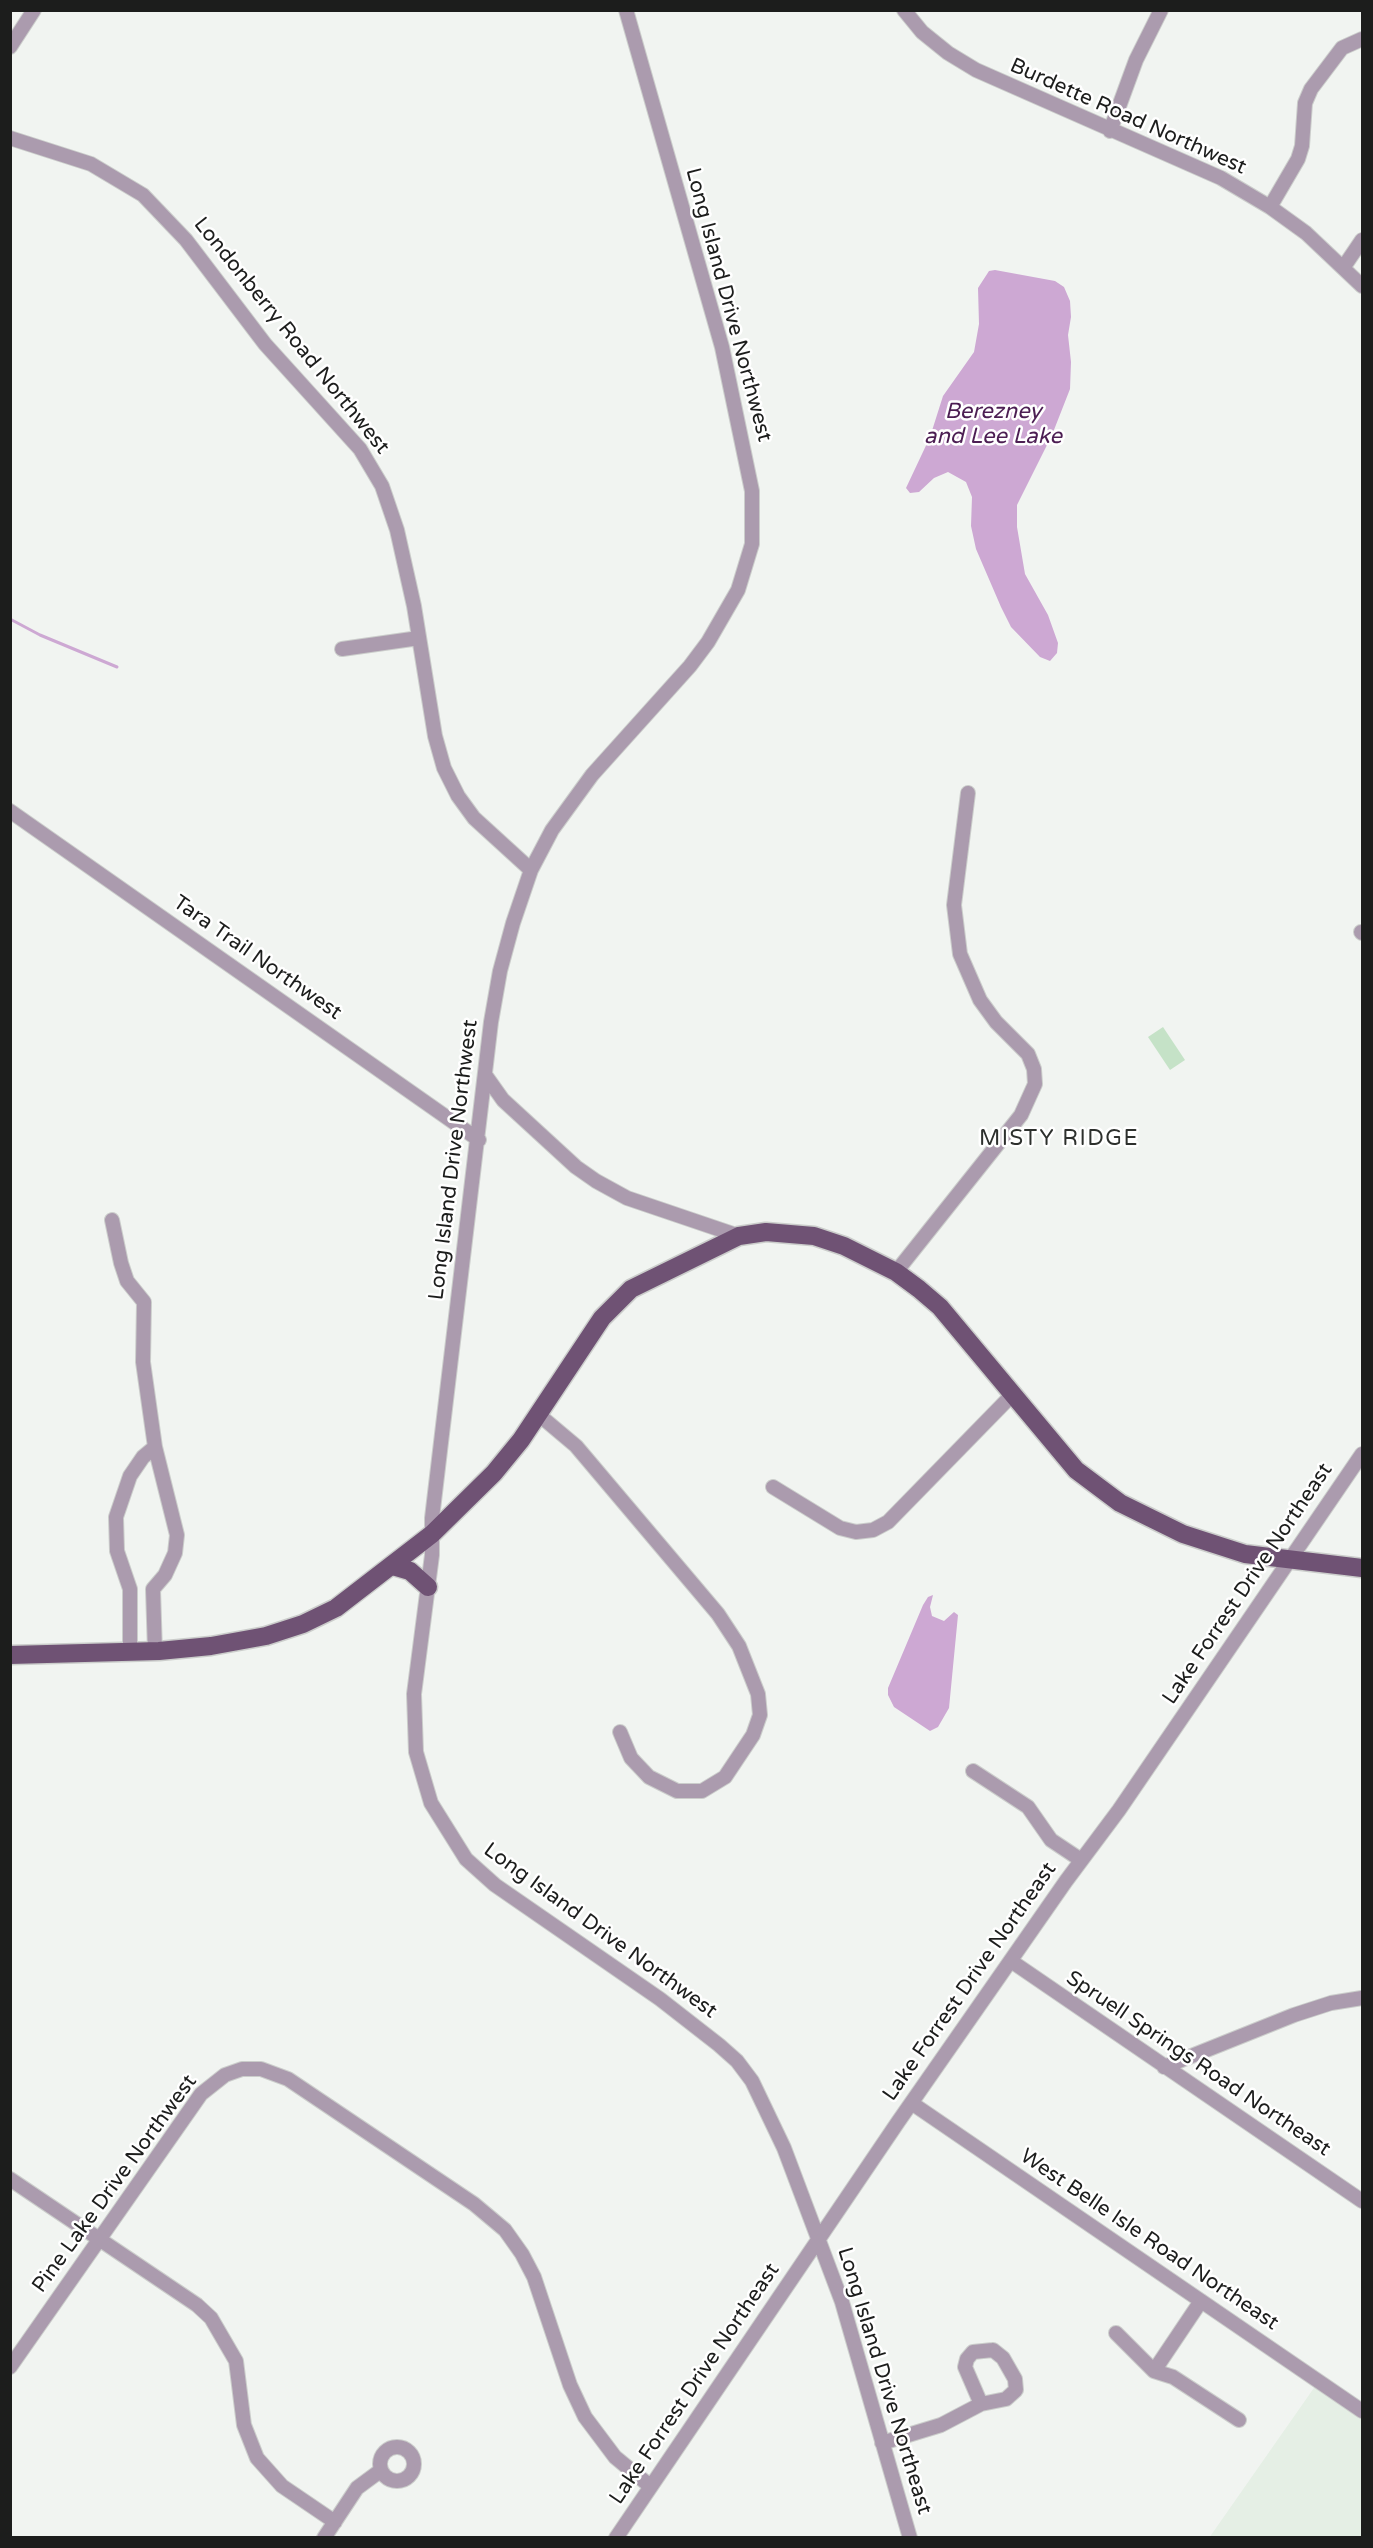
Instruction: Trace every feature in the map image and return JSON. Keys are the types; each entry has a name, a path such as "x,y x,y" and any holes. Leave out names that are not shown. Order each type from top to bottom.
{"main road":[{"path":"10,1655 155,1652 266,1636 303,1624 354,1596 432,1534 494,1473 538,1414 602,1318 631,1289 738,1236 776,1232 814,1236 844,1246 896,1272 940,1307 1076,1470 1120,1503 1183,1534 1245,1554 1362,1568"},
{"path":"393,1566 410,1571 428,1587"}],"street":[{"path":"10,47 34,10"},
{"name":"Long Island Drive Northwest","path":"626,10 722,347 752,491 752,544 738,590 708,642 577,793 552,830 531,870 513,923 500,971 491,1022 414,1694 413,1725 422,1778 442,1824 466,1859 495,1885 660,1999 737,2061 766,2106 819,2237"},
{"name":"Burdette Road Northwest","path":"904,10 922,32 948,53 976,70 1221,178 1306,233 1362,286"},
{"path":"1110,131 1136,60 1161,10"},
{"path":"1269,207 1298,159 1302,146 1305,103 1311,89 1342,48 1362,39"},
{"name":"Londonberry Road Northwest","path":"10,138 90,164 142,195 186,240 265,344 360,449 372,467 390,506 419,638 435,736 444,768 458,796 474,818 531,870"},
{"path":"1343,268 1362,240"},
{"path":"342,649 419,638"},
{"path":"896,1272 1021,1115 1035,1084 1034,1069 1028,1054 996,1022 980,1000 960,954 954,905 968,793"},
{"name":"Tara Trail Northwest","path":"10,811 479,1140"},
{"path":"486,1076 503,1100 576,1167 596,1181 627,1198 738,1236"},
{"path":"112,1220 121,1263 128,1281 144,1302 143,1362 155,1447 177,1535 175,1553 165,1575 153,1589 155,1652"},
{"path":"772,1487 840,1528 856,1532 873,1530 888,1522 1012,1395"},
{"path":"538,1414 557,1427 576,1446 718,1614 739,1646 758,1694 760,1715 753,1735 725,1777 702,1791 677,1791 649,1777 631,1758 620,1732"},
{"path":"130,1652 130,1589 117,1551 116,1517 130,1476 143,1457 155,1447"},
{"name":"Lake Forrest Drive Northeast","path":"616,2538 819,2237 1291,1560 1362,1454"},
{"path":"130,1589 153,1589"},
{"path":"973,1771 1028,1807 1051,1840 1082,1860"},
{"name":"Spruell Springs Road Northeast","path":"1011,1961 1362,2201"},
{"path":"1164,2067 1294,2015 1331,2003 1362,1998"},
{"name":"Pine Lake Drive Northwest","path":"10,2367 209,2085 225,2074 242,2069 261,2069 279,2074 474,2204 505,2230 522,2254 534,2277 570,2385 585,2417 615,2457 650,2486"},
{"name":"West Belle Isle Road Northeast","path":"913,2104 1362,2411"},
{"path":"10,2179 197,2305 211,2318 236,2361 244,2425 257,2458 282,2486 335,2522"},
{"name":"Long Island Drive Northeast","path":"819,2237 842,2302 910,2538"},
{"path":"1154,2371 1201,2301"},
{"path":"1116,2333 1154,2371 1173,2377 1239,2420"},
{"path":"882,2443 941,2425 981,2404"},
{"path":"324,2538 357,2488 380,2471"}],"shaded area":[{"path":"1316,2385 1362,2416 1362,2537 1209,2538"}],"green space":[{"path":"1163,1027 1185,1060 1170,1070 1148,1037"}],"water":[{"name":"Berezney and Lee Lake","path":"995,270 1055,281 1064,287 1070,301 1071,317 1068,335 1071,362 1070,389 1052,435 1017,505 1017,527 1025,574 1048,615 1058,643 1057,653 1050,661 1040,657 1011,627 1001,607 976,549 971,526 972,497 966,482 948,472 934,478 919,492 910,493 906,488 930,437 943,396 974,352 979,324 978,288 989,271"},
{"path":"933,1595 930,1607 932,1616 944,1621 954,1612 958,1615 949,1708 938,1727 930,1731 894,1707 888,1695 888,1688 923,1605 928,1597"}],"waterway":[{"path":"10,619 40,635 117,667"}],"district":[{"name":"MISTY RIDGE","path":"1059,1139"}]}
